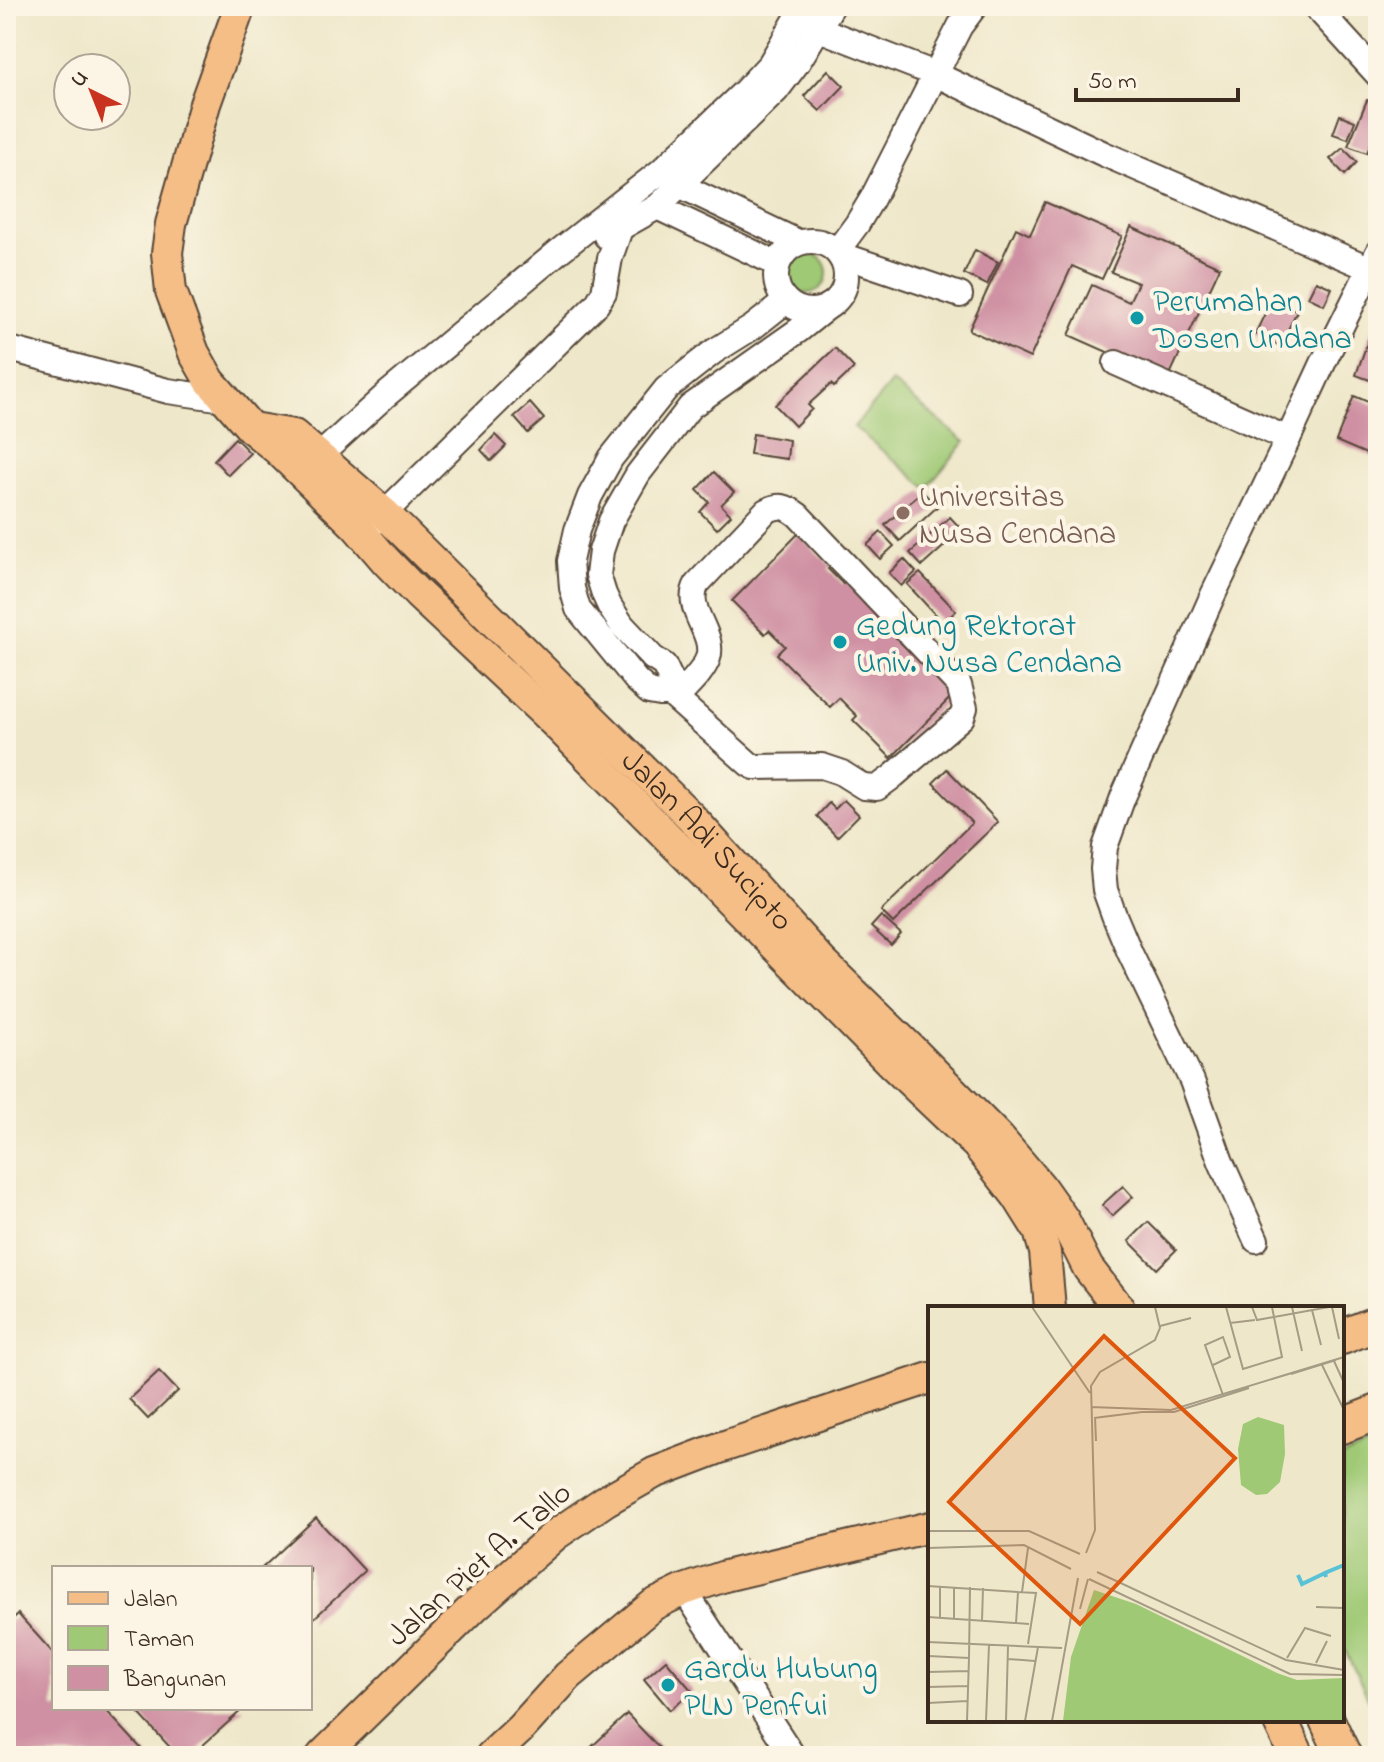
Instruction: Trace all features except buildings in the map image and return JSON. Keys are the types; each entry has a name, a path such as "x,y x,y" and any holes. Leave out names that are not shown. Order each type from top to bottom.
{"highway":[{"path":"1344,1336 1378,1323"},
{"path":"1344,1425 1378,1412"},
{"path":"1281,1722 1297,1756"},
{"path":"1328,1722 1344,1756"}],"main road":[{"name":"Jalan Adi Sucipto","path":"240,6 205,104 171,224 167,253 171,291 194,353 210,381 250,427 294,435 309,464 690,816 822,962 999,1138 1064,1220 1088,1268 1117,1306"},
{"name":"Jalan Adi Sucipto","path":"373,524 418,594 553,721 893,1065 977,1145 1017,1196 1039,1231 1045,1252 1050,1306"},
{"name":"Jalan Piet A. Tallo","path":"322,1756 474,1607 555,1535 605,1501 654,1473 722,1447 928,1379"},
{"path":"491,1756 568,1676 653,1605 725,1576 928,1527"}],"street":[{"path":"309,464 386,395 558,252 670,178 808,17 832,6"},
{"path":"838,252 872,199 960,26 975,6"},
{"path":"1315,6 1378,75"},
{"path":"808,17 1104,154 1375,264 1325,359 1212,597 1123,797 1105,847 1105,890 1114,915 1192,1081 1221,1162 1256,1240"},
{"path":"558,252 584,248 657,207 670,178"},
{"path":"670,178 798,242"},
{"path":"657,207 777,264"},
{"path":"373,524 597,304 604,292 610,258 620,229"},
{"path":"830,305 815,311 799,309 786,301 778,290 775,277 777,264 785,251 798,242 812,240 826,243 838,252 960,295"},
{"path":"673,696 672,682 664,665 653,658 622,625 610,607 598,575 601,551 611,521 638,474 690,407 799,330 841,295 846,281 846,267 838,252"},
{"path":"673,696 705,665 710,655 710,645 696,612 693,596 697,584 766,511 777,505 786,506 798,515 959,685 965,708 962,717 877,788 864,787 840,772 822,766 754,767 673,696 649,692 578,609 572,588 570,561 577,530 590,496 611,458 666,389 786,301"},
{"path":"6,348 168,391 224,399"},
{"path":"713,352 727,380"},
{"path":"1116,363 1288,439"},
{"path":"684,1590 793,1756"}],"green space":[{"path":"807,253 821,259 827,273 821,287 807,293 793,287 787,273 793,259"},
{"path":"892,382 965,442 927,488 854,427"},
{"path":"1378,1443 1378,1719 1344,1648 1344,1457"}],"place":[{"name":"Perumahan Dosen Undana","path":"1137,318"},
{"name":"Universitas Nusa Cendana","path":"903,513"},
{"name":"Gedung Rektorat Univ. Nusa Cendana","path":"840,642"},
{"name":"Gardu Hubung PLN Penfui","path":"668,1685"}]}
